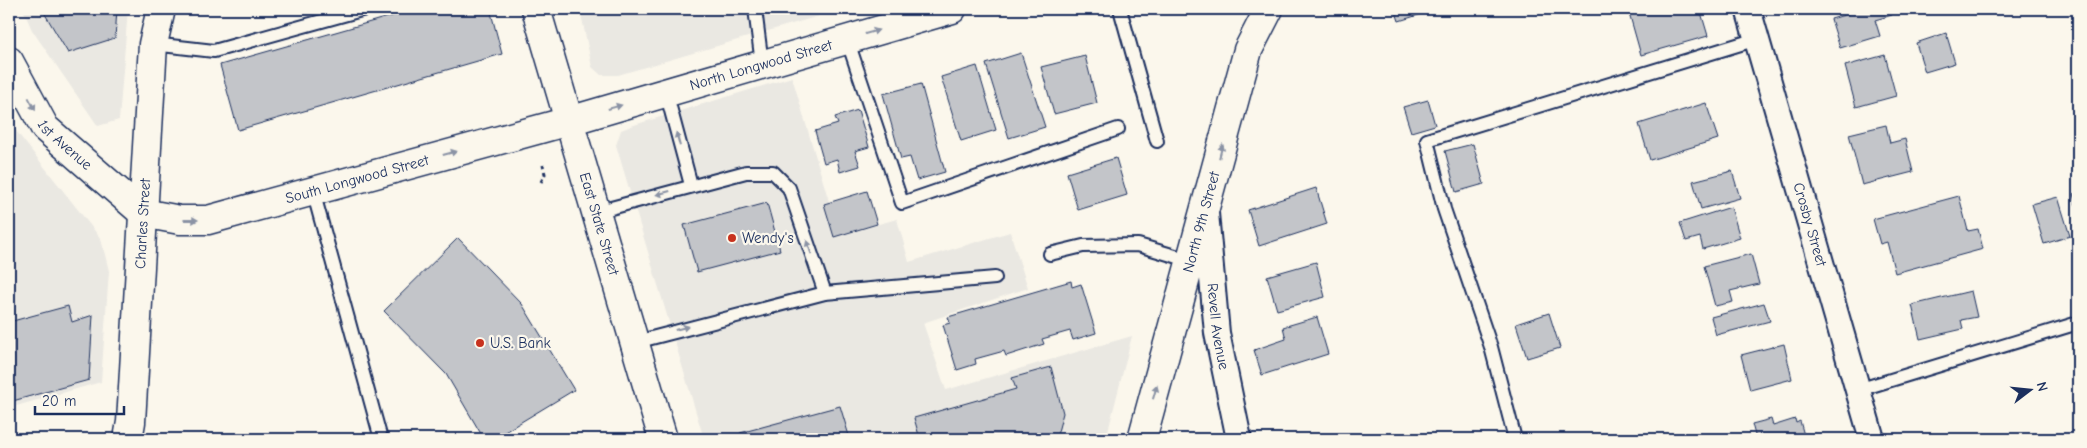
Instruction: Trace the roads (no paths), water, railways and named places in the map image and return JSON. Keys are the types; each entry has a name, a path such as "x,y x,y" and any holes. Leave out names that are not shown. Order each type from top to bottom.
{"main road":[{"name":"Charles Street","path":"128,439 153,44 161,9"},
{"name":"East State Street","path":"536,9 568,121 636,342 663,439"},
{"name":"North Longwood Street","path":"568,121 952,9"},
{"name":"North 9th Street","path":"1142,439 1248,50 1269,9"},
{"name":"1st Avenue","path":"11,71 45,128 143,214"},
{"name":"South Longwood Street","path":"143,214 180,220 208,220 568,121"}],"street":[{"name":"Crosby Street","path":"1748,9 1872,439"},
{"name":"Revell Avenue","path":"1205,211 1217,333 1239,439"}],"lane":[{"path":"153,44 214,51 365,9"},
{"path":"755,9 762,64"},
{"path":"1120,9 1157,142"},
{"path":"847,39 902,203 1118,129"},
{"path":"1515,439 1491,347 1444,209 1427,140 1757,39"},
{"path":"666,92 691,185"},
{"path":"596,212 691,185 746,172 773,172 789,188 825,293"},
{"path":"313,191 381,439"},
{"path":"1050,254 1083,246 1138,245 1192,261"},
{"path":"636,342 825,293 995,278"},
{"path":"1858,390 2078,323"}],"place":[{"name":"Wendy's","path":"732,238"},
{"name":"U.S. Bank","path":"480,343"}]}
